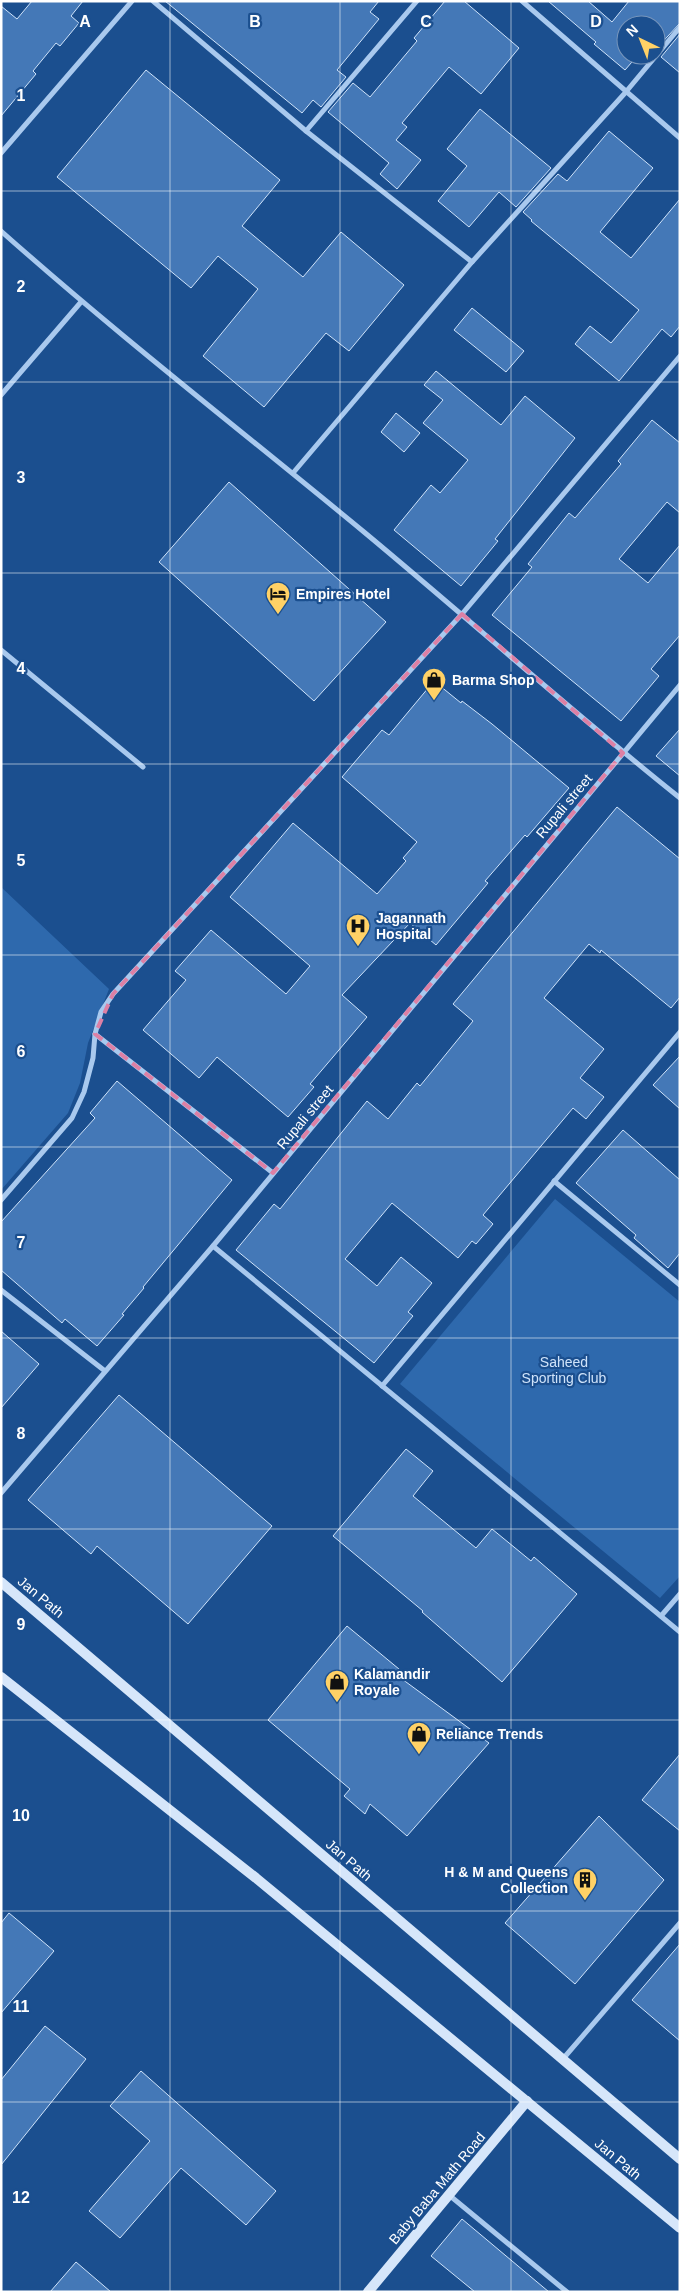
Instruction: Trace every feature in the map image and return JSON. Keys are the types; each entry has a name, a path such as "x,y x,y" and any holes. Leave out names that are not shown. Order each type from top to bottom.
{"main road":[{"name":"Jan Path","path":"1,1582 680,2159"},
{"name":"Jan Path","path":"1,1677 256,1878 680,2228"},
{"name":"Baby Baba Math Road","path":"368,2292 527,2101"}],"street":[{"path":"1,153 132,1"},
{"path":"153,1 306,131 472,262"},
{"path":"306,131 417,1"},
{"path":"522,1 625,93 680,138"},
{"path":"293,473 472,262 625,93 680,27"},
{"path":"1,231 81,302 293,473 462,614 623,753 680,798"},
{"path":"1,395 81,302"},
{"path":"1,1200 72,1118 84,1092 93,1058 95,1034 102,1012 113,994 131,972 462,614 680,356"},
{"path":"1,650 143,767"},
{"name":"Rupali street","path":"1,1493 213,1246 680,685"},
{"path":"382,1386 680,1032"},
{"path":"95,1034 273,1173"},
{"path":"554,1181 680,1285"},
{"path":"213,1246 680,1632"},
{"path":"1,1290 105,1371"},
{"path":"661,1616 680,1594"},
{"path":"562,2060 680,1923"},
{"path":"449,2195 567,2292"}],"highlighted area":[{"path":"462,614 623,753 273,1173 95,1034 113,994"}],"green space":[{"path":"1,887 109,989 88,1043 80,1083 68,1113 1,1190"},
{"name":"Saheed Sporting Club","path":"555,1199 680,1302 680,1576 660,1598 400,1384"}],"building":[{"path":"32,1 83,1 71,16 79,23 60,46 56,43 33,71 36,74 1,116 1,6 17,19"},
{"path":"165,1 379,1 370,12 379,19 337,70 346,77 321,107 313,100 302,113"},
{"path":"445,1 464,1 519,48 481,94 449,67 402,123 407,127 396,140 421,160 397,189 380,174 389,163 328,112 353,83 370,97 417,41 414,38"},
{"path":"548,1 588,1 612,22 616,17 616,62 594,44 596,42"},
{"path":"629,1 680,1 680,23 666,38 666,15 618,15"},
{"path":"680,34 680,73 666,61 666,51"},
{"path":"619,65 629,65 625,70"},
{"path":"146,70 280,180 242,226 303,277 341,232 404,285 349,351 326,333 264,407 203,356 258,289 218,256 191,288 57,177"},
{"path":"480,109 551,168 516,207 499,192 469,227 438,201 467,166 447,149"},
{"path":"609,131 653,168 600,232 631,258 680,199 680,326 671,337 662,329 619,381 575,344 590,326 611,343 639,310 531,221 523,212 558,174 567,181"},
{"path":"472,308 524,351 506,372 454,330"},
{"path":"436,371 501,425 525,396 575,438 495,539 498,541 461,586 394,530 431,485 440,493 468,460 423,423 443,400 424,385"},
{"path":"396,413 420,433 404,452 381,432"},
{"path":"652,420 680,443 680,513 667,502 619,559 648,583 680,545 680,635 651,669 659,676 621,721 492,615 532,567 528,564 569,513 575,518 621,464 618,461"},
{"name":"Empires Hotel","path":"229,482 386,622 314,701 159,562"},
{"path":"434,681 461,703 462,701 492,724 569,788 527,837 525,835 485,881 488,883 436,945 410,923 342,995 367,1017 310,1084 314,1087 288,1117 217,1057 199,1078 143,1030 186,980 175,971 211,930 286,994 310,966 230,897 293,823 377,894 406,861 403,858 417,842 342,777 382,730 389,735"},
{"path":"680,729 680,776 656,756"},
{"path":"617,807 680,859 680,997 671,1008 601,950 600,953 589,944 544,998 604,1049 580,1078 604,1097 586,1119 573,1108 483,1215 493,1224 476,1244 472,1241 458,1258 392,1203 345,1259 377,1286 401,1257 432,1283 408,1312 413,1316 374,1363 236,1250 274,1204 280,1209 367,1101 388,1119 417,1083 420,1086 473,1021 453,1004"},
{"path":"680,1056 680,1109 653,1085"},
{"path":"117,1081 232,1180 143,1287 122,1314 124,1315 97,1346 65,1319 62,1323 1,1270 1,1222 95,1118 90,1113"},
{"path":"623,1130 680,1180 680,1253 668,1268 634,1238 636,1235 576,1183"},
{"path":"1,1331 39,1364 1,1408"},
{"path":"119,1395 272,1526 188,1624 97,1546 91,1554 28,1500"},
{"path":"406,1449 433,1471 413,1496 476,1548 492,1529 531,1561 534,1557 577,1594 502,1682 423,1611 333,1536"},
{"path":"347,1626 405,1674 402,1679 489,1743 407,1836 370,1804 365,1814 344,1796 350,1789 268,1720"},
{"path":"680,1754 680,1831 642,1800"},
{"name":"H & M and Queens Collection","path":"599,1816 664,1880 575,1984 505,1923"},
{"path":"9,1913 54,1951 1,2013 1,1923"},
{"path":"680,1944 680,2041 632,2000"},
{"path":"45,2026 86,2059 1,2165 1,2080"},
{"path":"141,2071 276,2191 246,2225 181,2168 120,2238 89,2211 150,2141 110,2106"},
{"path":"462,2219 549,2292 475,2292 431,2256"},
{"path":"76,2262 111,2292 50,2292"}],"place":[{"name":"Empires Hotel","path":"278,615"},
{"name":"Barma Shop","path":"434,701"},
{"name":"Jagannath Hospital","path":"358,947"},
{"name":"Kalamandir Royale","path":"337,1703"},
{"name":"Reliance Trends","path":"419,1755"},
{"name":"H & M and Queens Collection","path":"585,1901"}]}
